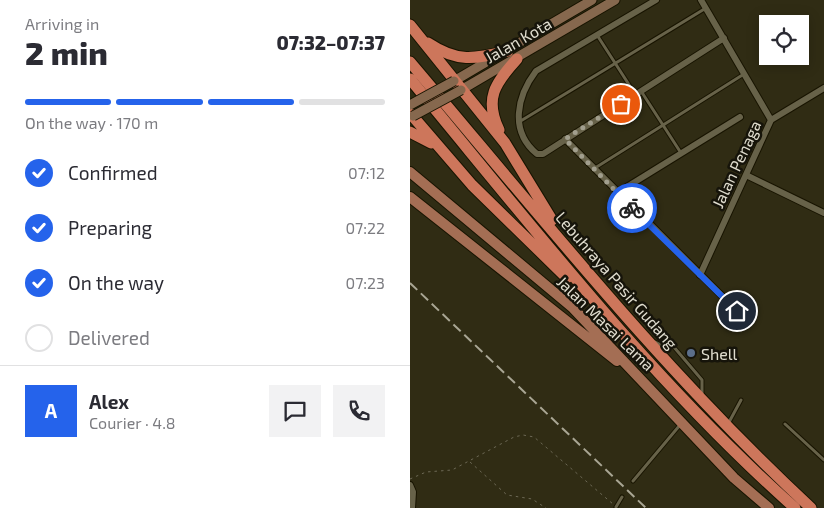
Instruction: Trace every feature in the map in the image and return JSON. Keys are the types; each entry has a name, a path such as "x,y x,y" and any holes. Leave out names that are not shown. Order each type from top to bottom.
{"highway":[{"path":"410,25 505,143"},
{"path":"421,38 449,55 460,58 483,57 508,51"},
{"path":"517,59 502,76 492,99 494,120 505,143 579,261"},
{"name":"Lebuhraya Pasir Gudang","path":"410,62 642,335 704,404 811,508"},
{"name":"Lebuhraya Pasir Gudang","path":"410,79 591,298 695,412 795,508"},
{"path":"411,113 442,152 472,185 558,271 591,298"},
{"path":"410,132 425,139 442,152"}],"main road":[{"name":"Jalan Kota","path":"411,113 454,81 592,0"},
{"name":"Jalan Kota","path":"411,113 461,90 517,59 615,0"},
{"name":"Jalan Masai Lama","path":"410,172 573,308 734,478 769,508"},
{"path":"410,197 584,335 637,374"},
{"path":"584,335 590,335 592,328"}],"street":[{"path":"656,0 536,71 524,86 519,105 519,122 524,138 537,154 543,154 724,38"},
{"path":"701,0 771,120"},
{"name":"Jalan Penaga","path":"700,275 771,120 824,88"},
{"path":"616,193 740,118"},
{"path":"565,139 616,193 737,311"},
{"path":"746,174 824,213"},
{"path":"410,485 413,492 412,508"}],"lane":[{"path":"519,122 616,65 706,8"},
{"path":"597,35 616,65 663,124 682,153"},
{"path":"594,169 744,74"},
{"path":"727,426 741,400"},
{"path":"633,481 682,423"},
{"path":"785,424 824,460"},
{"path":"616,507 622,497"}],"path":[{"path":"410,479 426,472 452,470 514,436 523,434 534,437 616,507"},
{"path":"469,461 507,495 532,499 546,508"}],"railway":[{"path":"410,283 646,508"}],"way so far":[{"path":"621,104 565,139 632,208"}],"place":[{"name":"Shell","path":"691,353"}],"route":[{"path":"632,208 737,311"}]}
